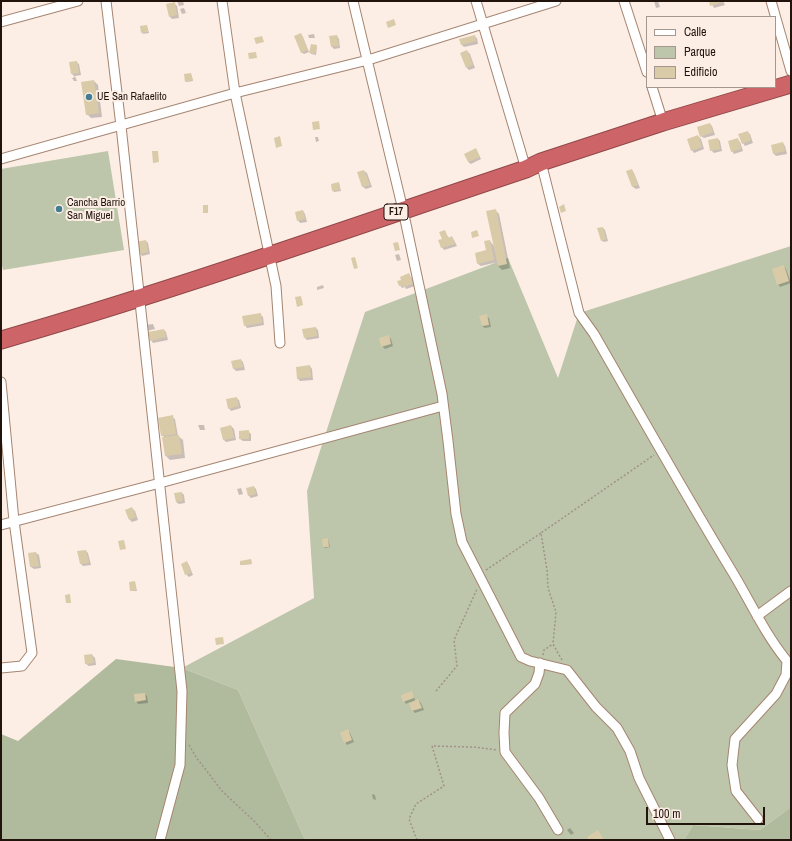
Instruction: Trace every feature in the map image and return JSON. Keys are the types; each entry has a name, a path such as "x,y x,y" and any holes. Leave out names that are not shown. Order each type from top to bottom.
{"highway":[{"name":"F17","path":"1,340 139,298 663,122 791,84"}],"street":[{"path":"1,22 78,1"},
{"path":"106,1 121,126 182,691 180,765 160,840"},
{"path":"222,1 235,93 276,286 280,343"},
{"path":"353,1 403,210 443,406 456,514 462,542 521,656 530,661 567,670 596,707 617,728 630,751 639,778 670,840"},
{"path":"476,1 533,165 579,313 594,334 710,536 747,596 774,646 787,661 786,675 776,694 735,738 732,765 736,791 758,819"},
{"path":"1,159 235,93 368,60 556,1"},
{"path":"624,1 646,69"},
{"path":"772,1 791,71"},
{"path":"652,88 663,122"},
{"path":"1,382 14,521 32,653 22,666 1,668"},
{"path":"1,525 443,406"},
{"path":"757,616 791,591"},
{"path":"540,663 539,673 535,684 505,713 505,752 539,798 558,830"}],"path":[{"path":"436,690 457,666 454,640 477,590 479,574 661,450"},
{"path":"541,533 547,570 548,588 556,612 553,644 567,670"},
{"path":"540,663 544,650 553,644"},
{"path":"181,731 196,757 222,791 255,822 271,840"},
{"path":"417,840 409,819 416,804 444,786 432,746 473,747 505,752"}],"green space":[{"name":"Cancha Barrio San Miguel","path":"108,151 124,250 3,270 1,261 1,169"},
{"path":"791,246 791,807 760,830 693,825 684,840 305,840 238,690 182,668 314,598 307,491 365,312 508,258 558,378 579,313"},
{"path":"116,659 182,668 238,690 305,840 1,840 1,734 18,741"},
{"path":"791,807 791,840 684,840 693,825 760,830"}],"building":[{"path":"709,1 722,1 723,2 710,6"},
{"path":"175,2 177,15 169,17 166,4"},
{"path":"394,19 396,25 388,28 386,22"},
{"path":"147,25 148,32 141,33 140,26"},
{"path":"301,33 308,50 301,53 294,36"},
{"path":"337,35 339,46 331,47 329,36"},
{"path":"475,35 476,41 461,45 459,39"},
{"path":"262,36 264,42 256,44 254,38"},
{"path":"311,44 317,45 315,54 309,53"},
{"path":"467,50 473,65 466,68 460,53"},
{"path":"256,52 257,58 249,59 248,53"},
{"path":"77,61 79,73 71,74 69,62"},
{"path":"191,73 193,80 185,82 184,74"},
{"path":"94,80 99,113 86,115 81,82"},
{"path":"143,92 145,99 136,101 135,94"},
{"path":"319,121 320,129 313,130 312,122"},
{"path":"710,123 713,132 700,137 697,127"},
{"path":"748,131 751,140 742,144 738,134"},
{"path":"698,135 702,147 691,151 687,139"},
{"path":"280,136 282,146 276,148 274,138"},
{"path":"718,138 720,149 710,151 708,140"},
{"path":"738,138 741,149 731,152 728,141"},
{"path":"783,142 785,151 773,154 771,145"},
{"path":"476,148 480,157 468,162 464,154"},
{"path":"152,151 158,151 159,162 153,163"},
{"path":"632,169 638,185 632,187 626,171"},
{"path":"364,170 370,185 362,187 357,172"},
{"path":"339,182 340,190 332,191 331,184"},
{"path":"564,204 566,211 561,213 559,207"},
{"path":"203,205 208,205 208,213 203,213"},
{"path":"496,209 507,264 498,266 486,211"},
{"path":"303,210 305,219 297,221 295,212"},
{"path":"603,227 606,239 601,241 597,228"},
{"path":"445,230 448,238 452,236 455,244 441,248 438,240 442,239 439,232"},
{"path":"477,230 479,236 472,238 471,232"},
{"path":"146,240 148,252 139,254 136,242"},
{"path":"490,240 494,260 477,264 475,253 486,250 484,241"},
{"path":"398,242 400,250 395,251 393,243"},
{"path":"355,257 358,268 354,269 351,258"},
{"path":"784,265 789,281 777,285 772,269"},
{"path":"409,273 413,284 403,287 402,285 399,286 397,281 401,280 400,277"},
{"path":"301,296 303,305 297,307 295,297"},
{"path":"261,313 262,323 244,326 242,316"},
{"path":"487,314 489,325 482,326 479,316"},
{"path":"316,327 317,336 304,338 302,329"},
{"path":"164,329 166,337 150,341 148,332"},
{"path":"389,335 391,344 381,347 379,338"},
{"path":"241,359 243,367 233,369 231,361"},
{"path":"310,365 311,377 297,379 296,367"},
{"path":"237,397 239,406 228,409 226,399"},
{"path":"173,415 176,434 161,436 158,418"},
{"path":"231,425 234,438 223,440 220,428"},
{"path":"249,430 249,439 239,439 239,431"},
{"path":"179,435 182,454 165,456 162,437"},
{"path":"254,486 256,494 248,496 246,488"},
{"path":"182,492 183,501 176,502 174,493"},
{"path":"132,507 136,517 129,520 125,510"},
{"path":"328,538 329,547 323,547 322,539"},
{"path":"124,540 126,549 120,550 118,541"},
{"path":"86,550 89,563 80,564 77,551"},
{"path":"36,552 39,566 30,567 28,553"},
{"path":"251,559 252,564 240,565 240,561"},
{"path":"187,561 191,573 185,575 181,564"},
{"path":"135,581 136,590 130,591 129,582"},
{"path":"70,594 71,603 66,603 65,595"},
{"path":"223,637 224,644 216,645 215,638"},
{"path":"92,654 94,663 85,664 84,655"},
{"path":"412,691 414,698 403,702 401,695"},
{"path":"145,693 146,700 135,702 134,694"},
{"path":"418,699 422,708 412,711 409,703"},
{"path":"348,729 352,740 344,743 340,733"},
{"path":"598,830 604,840 589,840 587,837"}],"place":[{"name":"UE San Rafaelito","path":"89,97"},
{"name":"Cancha Barrio San Miguel","path":"59,209"}]}
